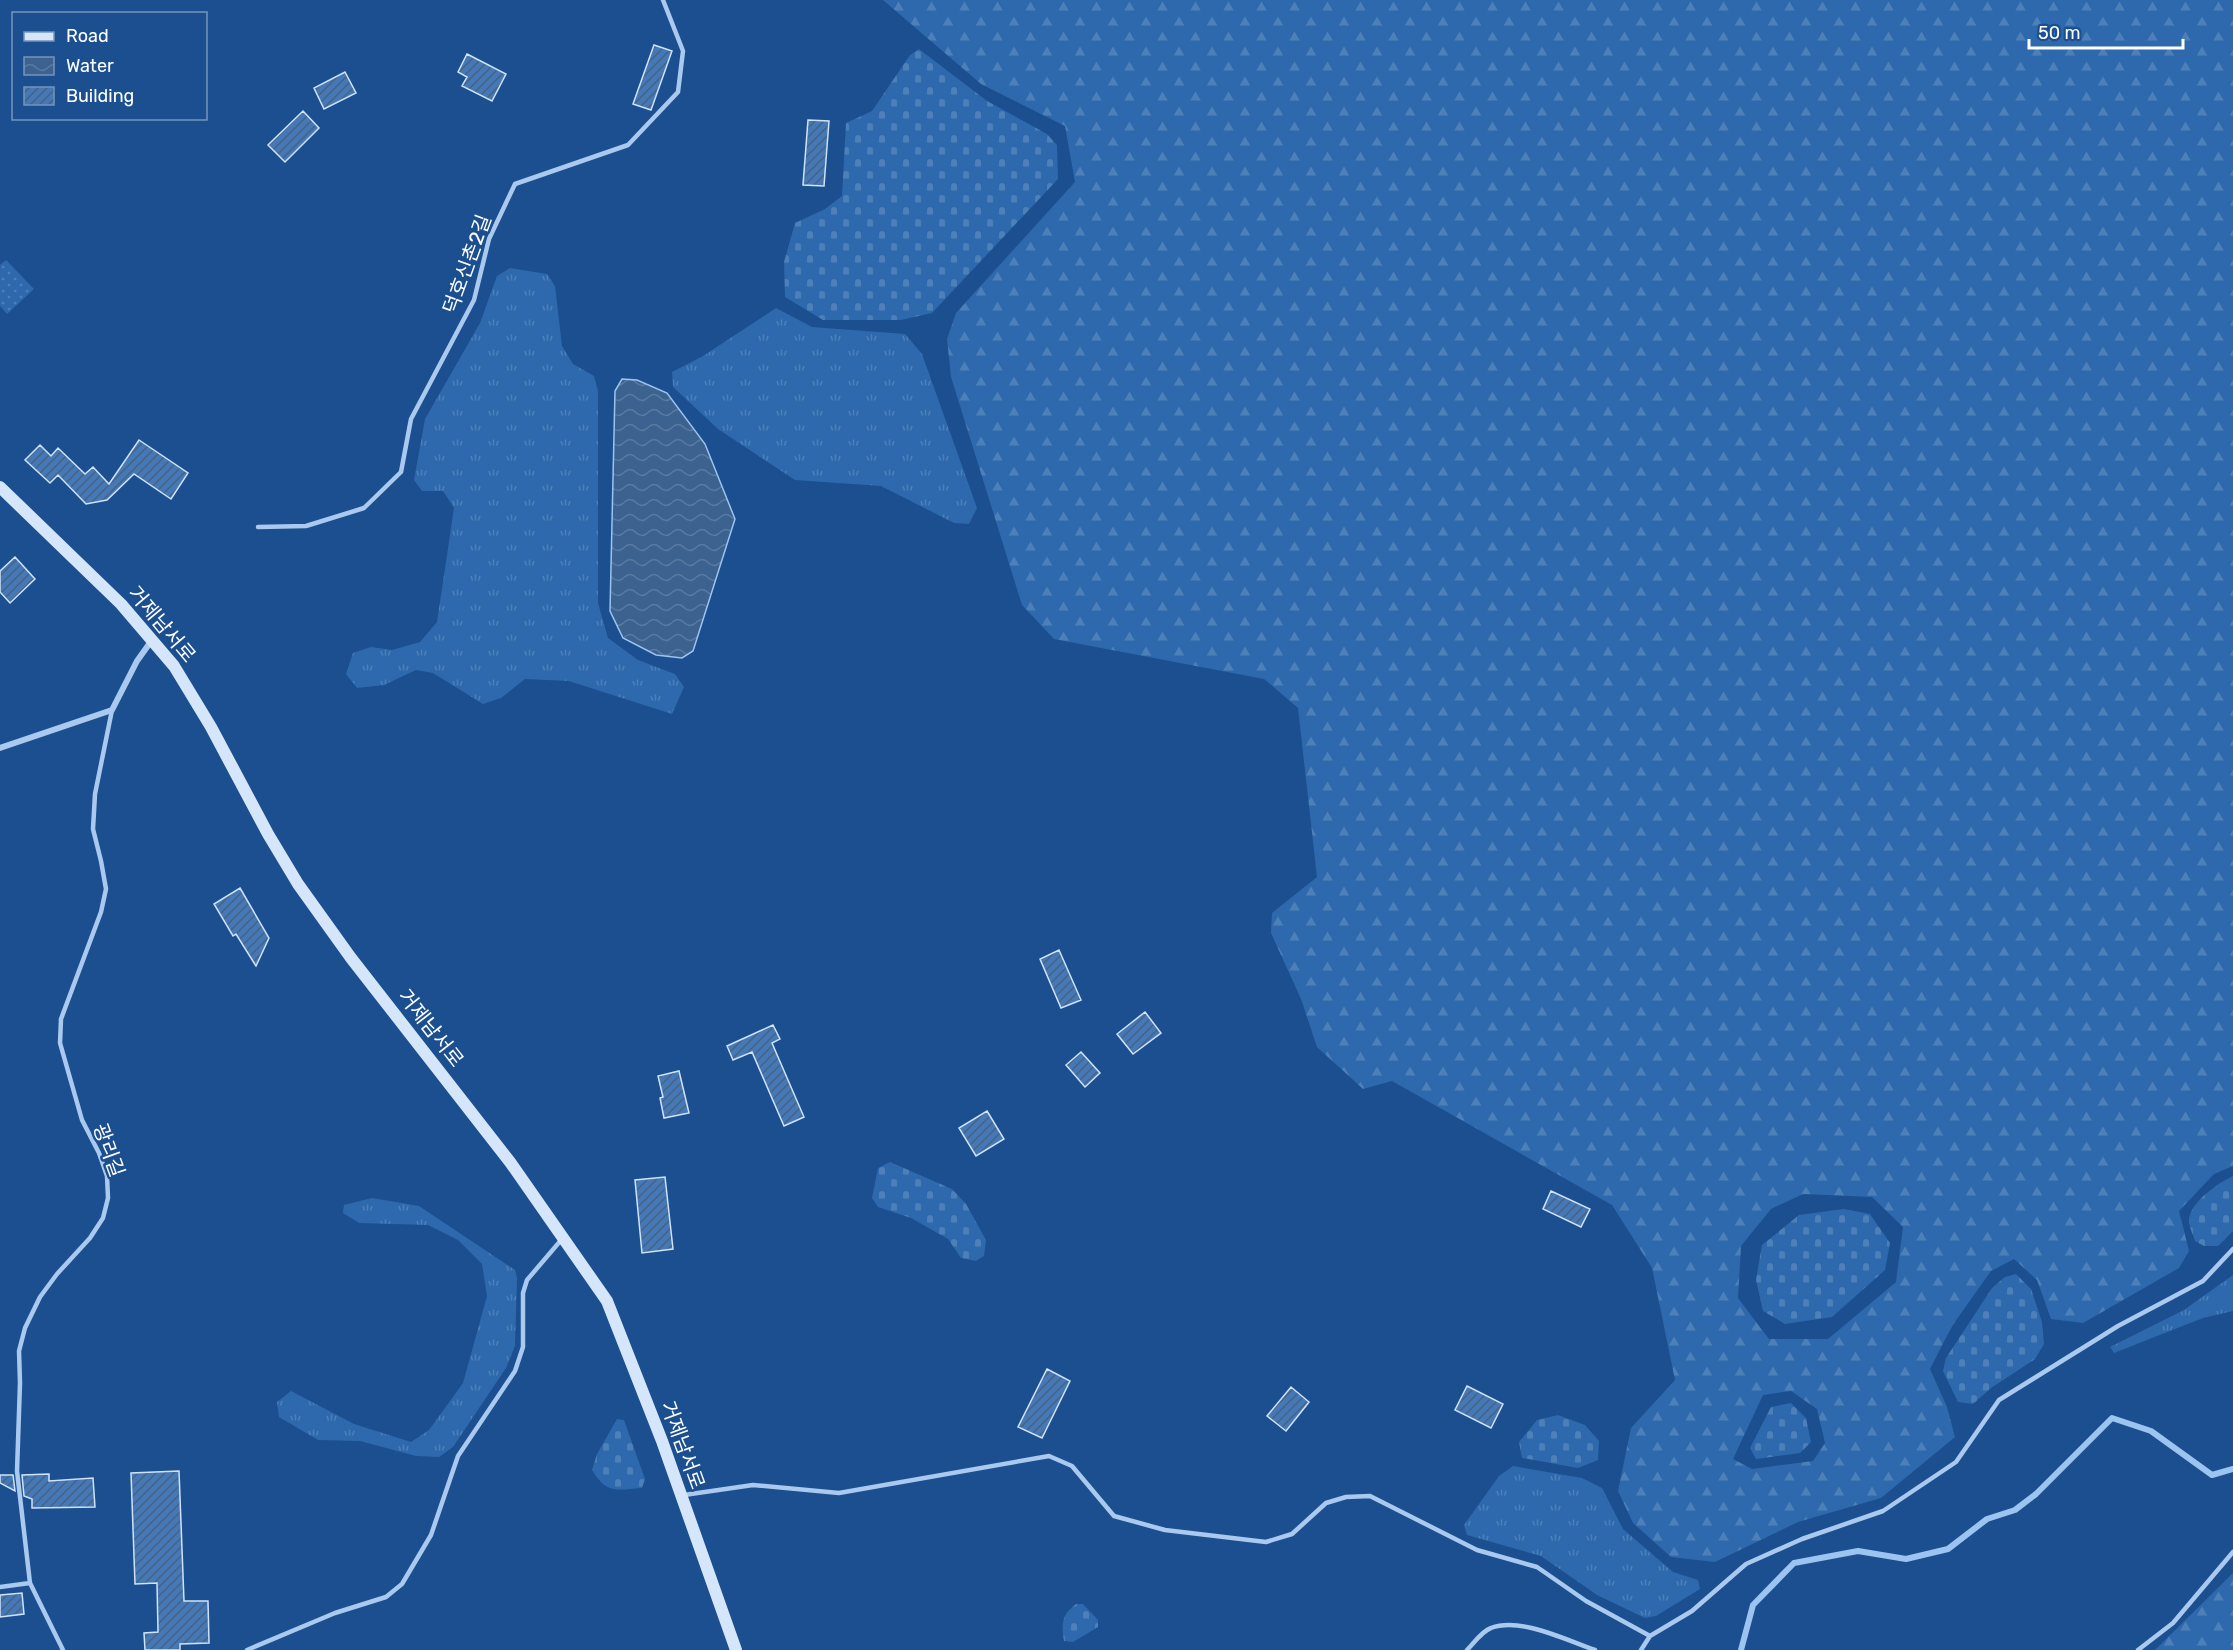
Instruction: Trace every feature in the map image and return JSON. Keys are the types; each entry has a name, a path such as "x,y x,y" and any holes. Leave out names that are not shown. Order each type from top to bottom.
{"main road":[{"name":"거제남서로","path":"0,486 121,604 174,666 211,727 297,884 351,958 510,1162 607,1301 681,1496 735,1650"}],"street":[{"path":"0,748 112,710 152,640"}],"lane":[{"name":"덕호신촌2길","path":"258,527 306,526 364,508 401,471 411,419 474,300 489,239 515,184 628,145 678,92 683,51 663,0"},
{"name":"광리길","path":"63,1650 30,1583 17,1471 19,1351 25,1328 40,1297 57,1274 90,1238 103,1218 108,1198 106,1176 99,1153 82,1120 60,1043 61,1019 101,912 106,889 93,828 95,794 112,710"},
{"path":"248,1650 335,1613 386,1597 402,1584 431,1535 458,1455 515,1371 523,1347 523,1293 527,1281 563,1237"},
{"path":"1641,1650 1650,1636 1692,1611 1746,1564 1802,1539 1883,1511 1929,1481 1956,1462 1999,1400 2118,1326 2204,1281 2233,1249"},
{"path":"681,1496 753,1485 839,1493 1048,1456 1072,1466 1114,1516 1165,1530 1266,1542 1292,1534 1326,1503 1346,1497 1370,1496 1478,1550 1537,1567 1586,1601 1650,1636"},
{"path":"2138,1650 2173,1623 2233,1552"},
{"path":"0,1587 30,1583"},
{"path":"1467,1650 1489,1628 1513,1624 1543,1631 1595,1650"}],"green space":[{"path":"883,0 2233,0 2233,1166 2214,1174 2179,1211 2189,1251 2179,1268 2083,1323 2051,1319 2037,1280 2014,1259 1991,1271 1952,1326 1930,1369 1947,1407 1955,1437 1881,1498 1798,1522 1715,1562 1671,1557 1633,1523 1618,1491 1631,1428 1675,1380 1652,1268 1612,1205 1392,1081 1363,1089 1317,1047 1301,999 1271,933 1272,913 1317,877 1298,708 1264,679 1054,639 1022,605 951,377 947,339 956,313 1075,182 1065,126 981,84","holes":["1803,1194 1872,1197 1903,1227 1896,1282 1828,1339 1769,1339 1738,1298 1741,1246 1771,1209","1791,1391 1817,1409 1825,1443 1813,1461 1752,1469 1733,1459 1763,1395"]},
{"path":"919,49 987,101 1047,134 1057,145 1058,179 932,313 901,320 823,320 785,297 784,262 795,223 825,209 842,196 846,123 872,111 910,55"},
{"path":"6,260 34,289 7,314 0,306 0,265"},
{"path":"510,268 547,274 555,286 562,346 573,364 594,376 598,391 598,603 608,638 638,660 675,674 684,687 672,714 569,681 525,679 501,698 483,704 433,673 416,670 384,685 357,688 346,674 353,653 371,647 392,650 420,642 437,622 454,508 443,491 422,491 414,480 425,419 480,323 497,276"},
{"path":"776,308 812,327 905,334 922,354 977,508 969,524 954,523 881,486 795,480 718,429 673,387 672,372 703,356"},
{"path":"890,1162 952,1189 966,1204 986,1240 984,1256 976,1261 961,1258 948,1239 911,1218 878,1207 872,1198 878,1168"},
{"path":"2233,1176 2233,1231 2218,1246 2204,1246 2195,1241 2189,1223 2190,1216 2205,1195"},
{"path":"372,1198 419,1206 515,1270 517,1278 515,1346 506,1368 453,1447 439,1457 416,1456 360,1441 318,1440 279,1417 277,1402 291,1391 354,1424 411,1442 429,1430 463,1383 487,1296 482,1264 458,1240 428,1225 359,1223 343,1213 344,1205"},
{"path":"1844,1209 1870,1214 1890,1243 1885,1270 1832,1317 1785,1324 1763,1311 1756,1280 1762,1245 1799,1215"},
{"path":"2016,1274 2031,1289 2042,1322 2044,1344 2035,1359 1991,1388 1973,1404 1958,1402 1943,1371 1946,1358 1992,1288 2005,1277"},
{"path":"2233,1275 2233,1311 2203,1318 2114,1353 2110,1347 2184,1310"},
{"path":"1791,1403 1806,1418 1811,1442 1800,1453 1756,1459 1750,1448 1771,1407"},
{"path":"1558,1415 1585,1425 1599,1441 1598,1460 1578,1468 1522,1458 1519,1442 1537,1420"},
{"path":"617,1419 624,1420 645,1479 642,1488 612,1489 602,1483 592,1470 597,1454"},
{"path":"1513,1466 1582,1478 1602,1488 1623,1529 1673,1572 1698,1580 1700,1589 1656,1616 1645,1618 1597,1595 1541,1556 1467,1535 1464,1525 1499,1476"},
{"path":"2233,1573 2233,1650 2155,1650"},
{"path":"1076,1604 1083,1604 1098,1620 1098,1627 1073,1642 1064,1641 1065,1616"}],"water":[{"path":"622,379 637,380 667,393 705,444 735,519 693,651 682,658 656,655 623,638 610,611 615,391"}],"building":[{"path":"654,45 672,51 651,110 633,104"},
{"path":"467,54 506,74 492,101 462,86 467,77 458,72"},
{"path":"345,72 356,93 324,109 314,88"},
{"path":"303,111 319,128 285,162 268,145"},
{"path":"808,120 829,121 824,186 803,185"},
{"path":"139,440 188,473 171,499 134,474 107,500 86,504 58,475 50,483 25,460 40,445 51,456 58,448 85,474 93,467 109,484"},
{"path":"15,557 35,579 10,603 0,592 0,571"},
{"path":"240,888 269,938 256,966 236,934 233,936 214,904"},
{"path":"1059,950 1081,1000 1061,1008 1040,959"},
{"path":"1145,1012 1161,1033 1133,1054 1117,1034"},
{"path":"773,1025 780,1039 772,1043 804,1117 784,1126 752,1052 733,1060 727,1046"},
{"path":"1081,1052 1100,1073 1085,1087 1066,1065"},
{"path":"679,1071 689,1113 664,1118 660,1098 663,1097 658,1076"},
{"path":"987,1111 1004,1139 976,1156 959,1128"},
{"path":"665,1177 673,1249 642,1253 635,1180"},
{"path":"1551,1191 1590,1209 1581,1227 1543,1209"},
{"path":"1047,1369 1070,1381 1042,1438 1018,1427"},
{"path":"1467,1386 1503,1404 1491,1428 1455,1410"},
{"path":"1291,1387 1309,1402 1286,1431 1267,1416"},
{"path":"179,1471 184,1601 208,1601 209,1643 180,1644 180,1650 145,1650 144,1633 158,1632 157,1583 135,1584 131,1473"},
{"path":"49,1474 49,1481 93,1478 95,1507 32,1508 32,1499 24,1496 22,1475"},
{"path":"0,1475 13,1475 15,1491 0,1483"},
{"path":"22,1593 24,1614 0,1617 0,1595"}],"waterway":[{"path":"1741,1650 1753,1605 1794,1563 1858,1551 1906,1559 1948,1549 1987,1519 2015,1510 2036,1494 2112,1418 2151,1431 2212,1475 2233,1469"}]}
